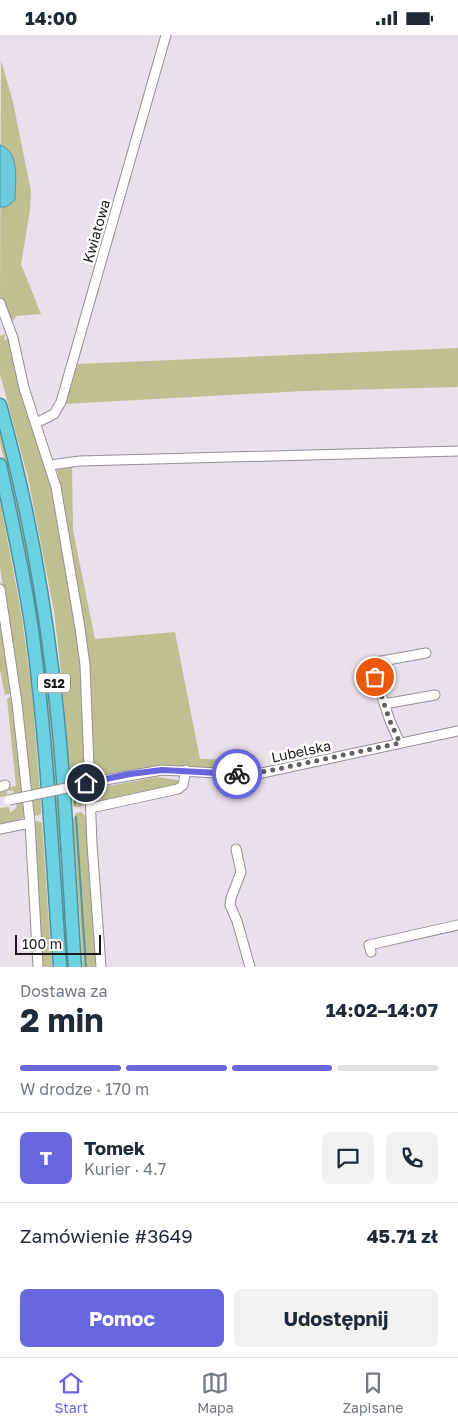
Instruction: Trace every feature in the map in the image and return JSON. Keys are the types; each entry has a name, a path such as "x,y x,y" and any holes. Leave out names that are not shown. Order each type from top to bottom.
{"highway":[{"name":"S12","path":"0,405 32,536 54,677 75,967"},
{"name":"S12","path":"0,465 23,573 38,677 48,780 60,967"}],"street":[{"name":"Kwiatowa","path":"36,423 54,414 61,402 166,35"},
{"path":"0,303 13,338 24,388 50,465 61,511 83,645 90,808 101,967"},
{"path":"50,465 80,461 458,451"},
{"path":"0,589 18,710 30,823 38,967"},
{"path":"400,743 384,704 371,663 426,653"},
{"path":"384,704 435,695"},
{"name":"Lubelska","path":"5,801 105,779 155,771 186,770 235,774 262,773 458,731"},
{"path":"90,808 178,789 183,785 186,770"},
{"path":"0,829 30,823"},
{"path":"236,849 241,872 230,898 230,905 237,921 250,967"},
{"path":"371,952 369,945 458,925"}],"green space":[{"path":"1,60 13,102 31,191 30,210 21,264 41,314 16,316 11,324 0,296"},
{"path":"5,334 4,341 9,337 55,500 81,655 86,803 80,807 74,807 73,805 54,611 28,478 0,374 0,336"},
{"path":"458,348 458,387 303,391 64,404 76,364"},
{"path":"0,424 31,561 50,708 61,852 57,852 34,610 27,561 0,443"},
{"path":"72,465 73,530 95,639 175,632 200,759 241,760 240,768 172,766 133,770 105,776 101,776 100,769 92,775 78,600 57,469 61,466"},
{"path":"0,500 21,612 32,692 41,805 41,814 37,816 33,815 24,721 0,568"},
{"path":"0,605 12,693 5,695 0,670"},
{"path":"13,697 26,815 24,818 0,825 0,808 9,807 10,813 17,807 13,791 7,790 8,796 0,797 0,789 16,786 7,699"},
{"path":"157,777 178,780 180,783 99,802 94,798 94,790 103,795 103,788 108,786"},
{"path":"81,812 88,818 97,967 83,967 73,819 76,813"},
{"path":"37,821 42,823 52,967 42,967 32,824"}],"water":[{"path":"0,145 11,154 16,177 15,200 6,207 0,207"}],"waterway":[{"path":"73,774 73,784"},
{"path":"74,789 75,804"},
{"path":"76,817 86,967"}],"way so far":[{"path":"237,774 268,771 400,743 390,721 375,677"}],"route":[{"path":"86,783 162,770 237,774"}]}
